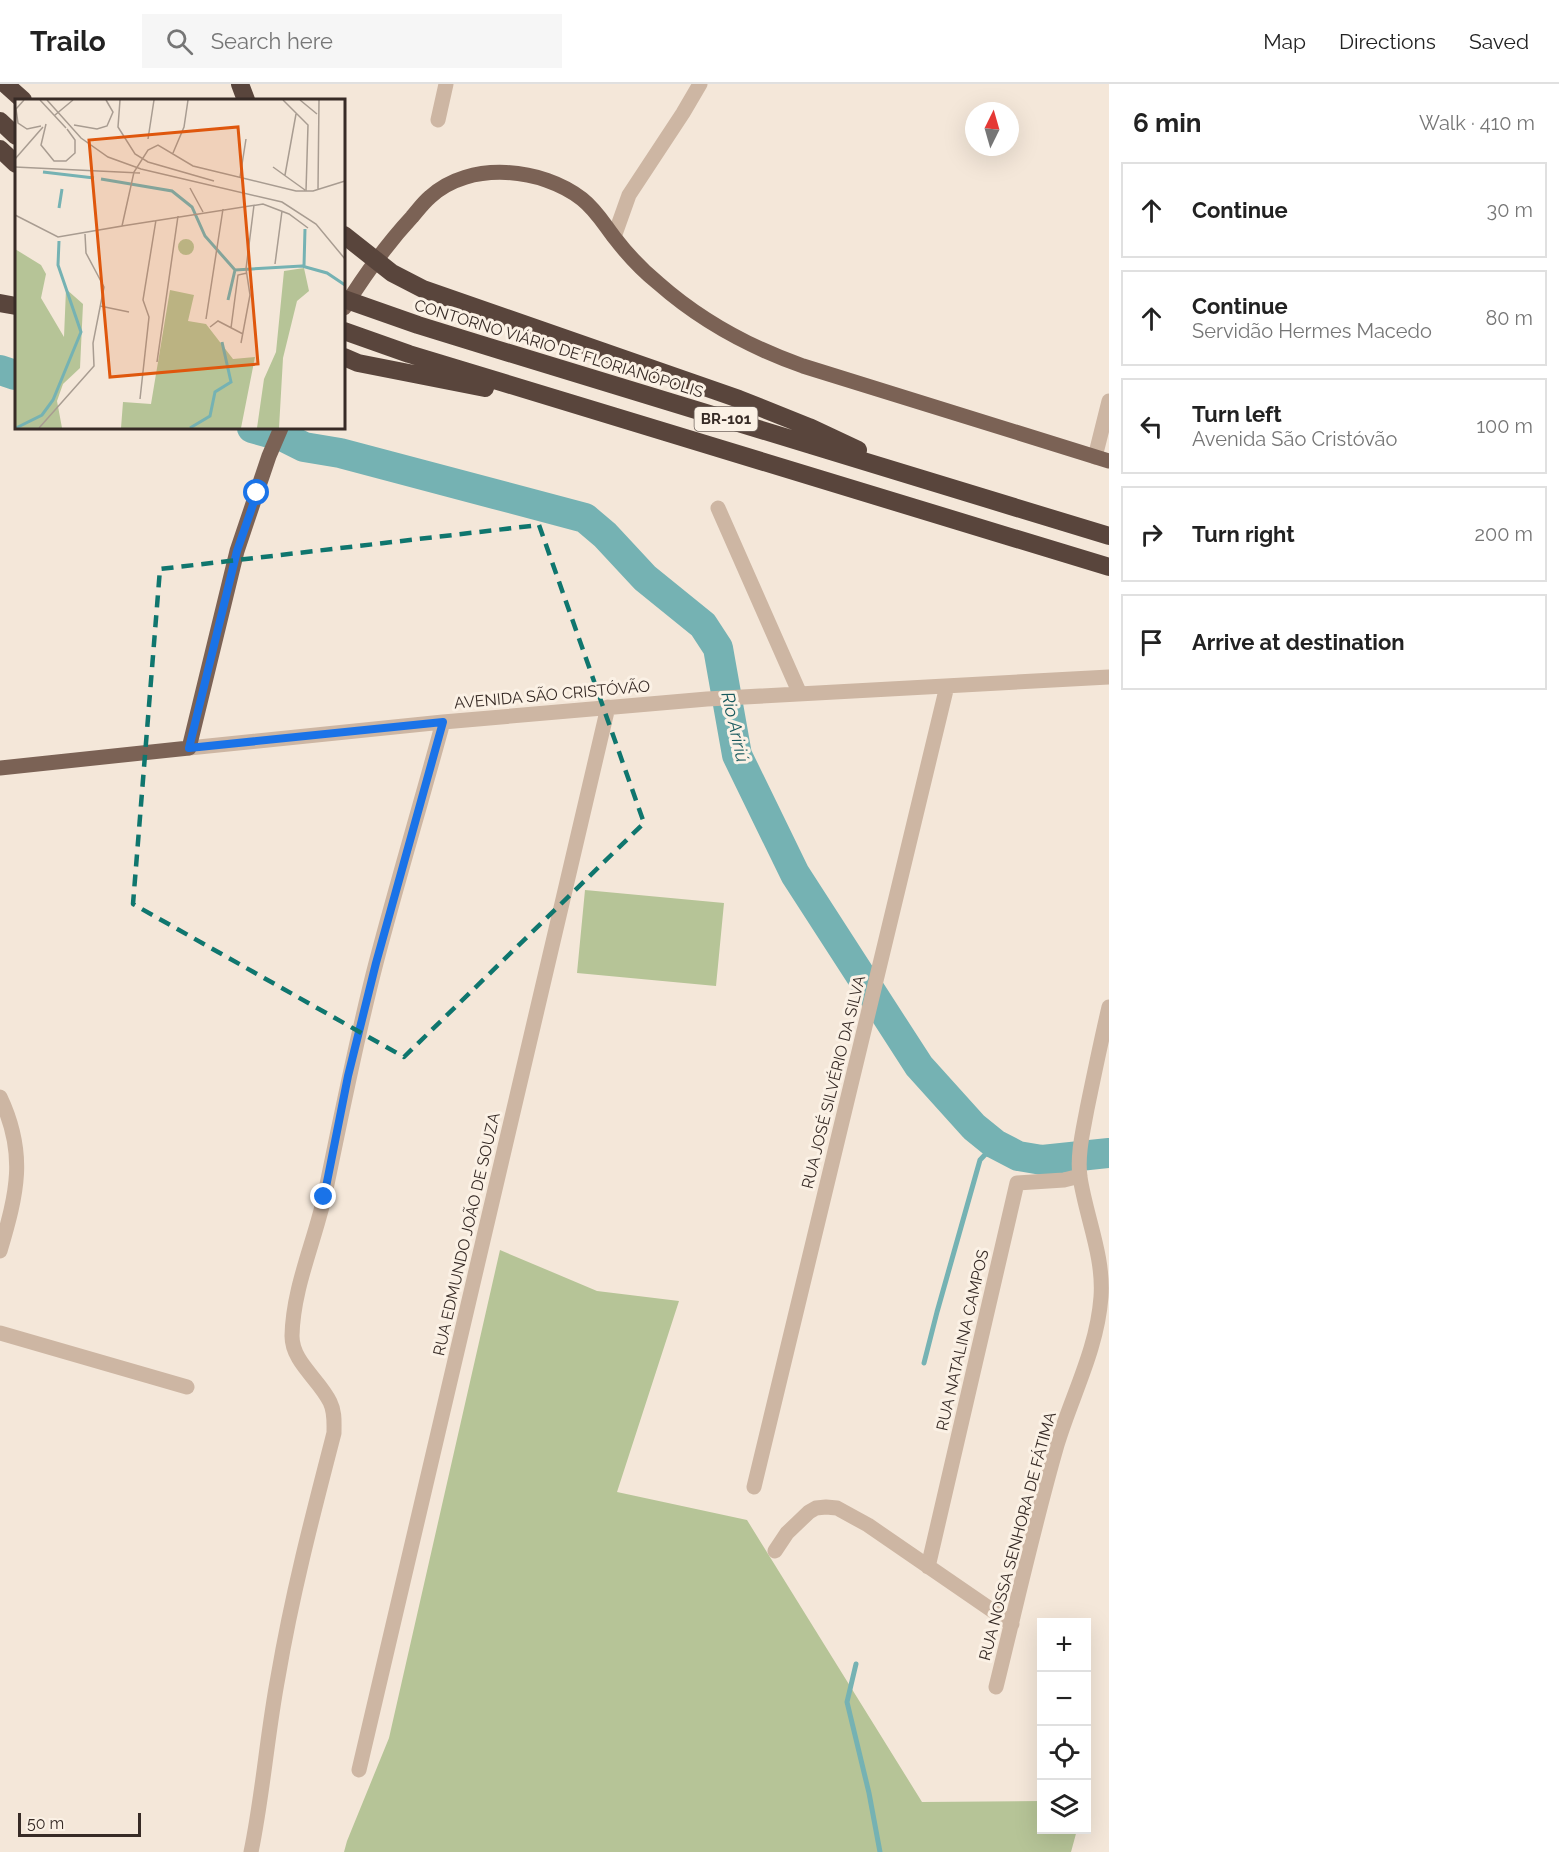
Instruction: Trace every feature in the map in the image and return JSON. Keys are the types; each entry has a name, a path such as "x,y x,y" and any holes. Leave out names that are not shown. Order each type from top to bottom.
{"highway":[{"path":"6,84 22,99"},
{"path":"240,84 246,99"},
{"path":"0,121 15,135"},
{"path":"0,149 15,163"},
{"path":"345,236 392,273 423,289 739,399 853,447 897,471"},
{"name":"CONTORNO VIÁRIO DE FLORIANÓPOLIS","path":"345,299 418,325 1109,536"},
{"path":"0,303 15,306"},
{"name":"BR-101","path":"345,331 409,354 587,409 1109,567"},
{"name":"BR-101","path":"348,360 587,409"}],"main road":[{"path":"345,307 380,255 430,196 445,186 474,176 506,172 530,175 554,183 582,200 599,217 634,261 681,303 706,321 756,348 803,366 1102,459"},
{"path":"189,748 237,551 269,456 281,429"},
{"name":"AVENIDA SÃO CRISTÓVÃO","path":"0,768 189,748"}],"street":[{"path":"438,120 446,84"},
{"path":"614,237 629,195 700,84"},
{"path":"1102,459 1109,400"},
{"path":"718,508 800,694"},
{"name":"AVENIDA SÃO CRISTÓVÃO","path":"189,748 443,722 707,699 1109,677"},
{"name":"RUA JOSÉ SILVÉRIO DA SILVA","path":"754,1487 947,686"},
{"name":"RUA EDMUNDO JOÃO DE SOUZA","path":"359,1770 608,707"},
{"path":"251,1852 278,1674 298,1575 334,1433 334,1416 330,1402 293,1347 292,1336 296,1308 302,1275 324,1197 348,1076 373,974 443,722"},
{"name":"RUA NOSSA SENHORA DE FÁTIMA","path":"996,1687 1048,1476 1065,1417 1087,1363 1095,1336 1101,1296 1100,1272 1080,1171 1081,1140 1109,1007"},
{"path":"0,1096 15,1133 17,1157 17,1186 0,1251"},
{"name":"RUA NATALINA CAMPOS","path":"928,1567 1017,1183 1056,1181 1080,1171"},
{"path":"0,1332 188,1387"},
{"path":"775,1551 787,1533 816,1508 837,1508 847,1512 1012,1624"}],"highlighted area":[{"path":"539,525 644,823 404,1057 133,904 160,569"}],"green space":[{"path":"585,890 724,903 716,986 577,973"},
{"path":"500,1250 597,1291 679,1301 617,1492 747,1520 922,1802 1037,1801 1037,1834 1076,1834 1071,1852 344,1852 389,1738"}],"waterway":[{"name":"Rio Aririú","path":"0,370 15,375"},
{"name":"Rio Aririú","path":"256,429 284,437 304,447 340,453 585,518 605,535 645,578 703,625 718,648 737,755 795,874 919,1066 974,1127 995,1144 1018,1156 1042,1160 1109,1153"},
{"path":"924,1363 980,1160 995,1144"},
{"path":"856,1664 847,1702 869,1793 880,1852"}],"route":[{"path":"257,493 237,551 189,748 443,722 376,963 348,1076 324,1197"}]}
